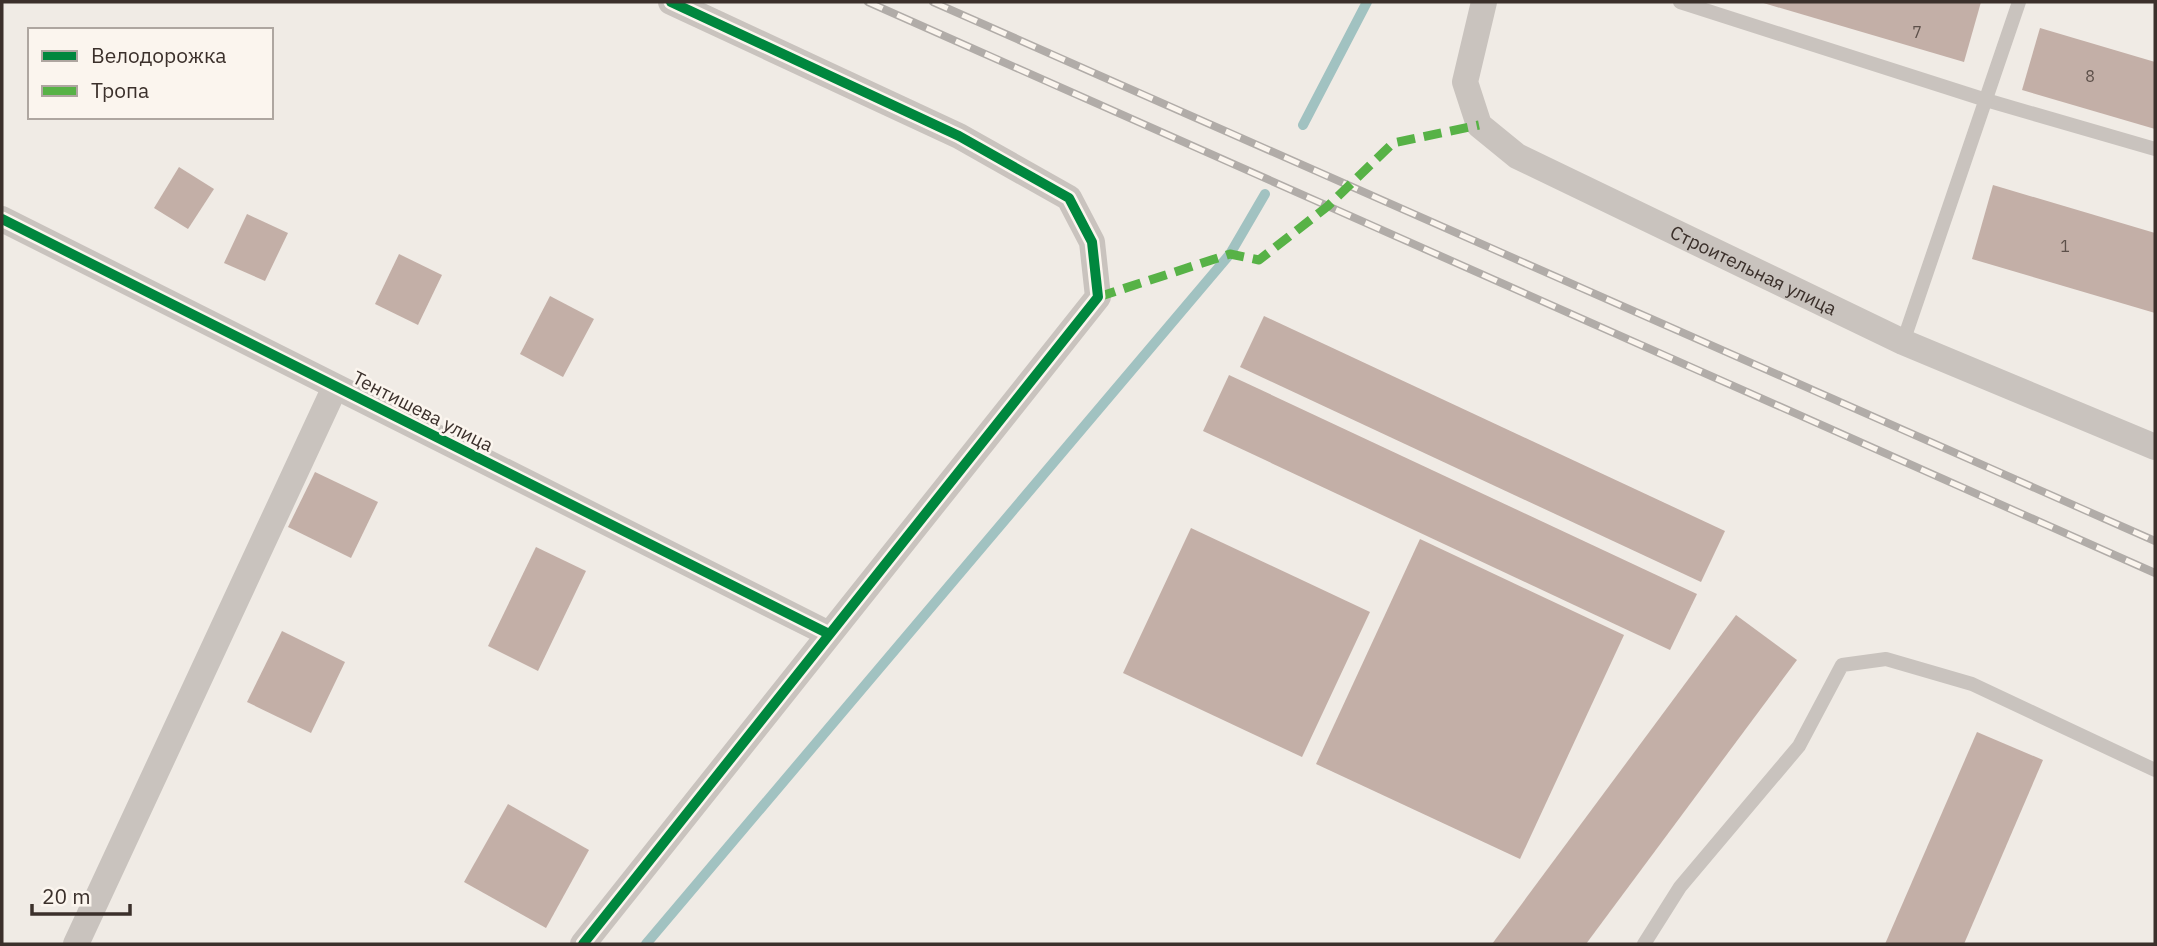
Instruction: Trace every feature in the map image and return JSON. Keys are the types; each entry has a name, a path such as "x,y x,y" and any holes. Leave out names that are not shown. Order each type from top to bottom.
{"street":[{"path":"583,944 1098,297 1092,242 1069,198 958,136 671,2"},
{"name":"Строительная улица","path":"1484,2 1465,82 1479,125 1517,156 1903,342 2155,447"},
{"name":"Тентишева улица","path":"2,219 829,634"},
{"path":"76,944 335,387"}],"lane":[{"path":"1680,2 1986,100 2155,149"},
{"path":"1903,342 2019,2"},
{"path":"1644,944 1679,887 1800,746 1842,665 1886,659 1972,684 2155,770"}],"building":[{"path":"1760,2 1981,2 1964,62"},
{"path":"2040,28 2155,62 2155,129 2022,90"},
{"path":"179,167 214,189 188,229 154,208"},
{"path":"1993,185 2155,233 2155,313 1972,259"},
{"path":"247,214 288,233 265,281 224,263"},
{"path":"399,254 442,275 418,325 375,304"},
{"path":"550,296 594,319 563,377 520,354"},
{"path":"1264,316 1725,531 1701,582 1240,367"},
{"path":"1229,375 1697,594 1670,650 1203,431"},
{"path":"315,472 378,502 351,558 288,527"},
{"path":"1191,528 1370,612 1302,757 1123,673"},
{"path":"1420,539 1624,635 1520,859 1316,764"},
{"path":"536,547 586,571 538,671 488,646"},
{"path":"1736,615 1797,660 1586,944 1492,944"},
{"path":"282,631 345,662 311,733 247,702"},
{"path":"1977,732 2043,760 1964,944 1885,944"},
{"path":"508,804 589,850 546,928 464,882"}],"waterway":[{"path":"1303,125 1367,2"},
{"path":"646,944 1230,254 1265,194"}],"railway":[{"path":"868,2 2155,573"},
{"path":"933,2 2155,541"}],"marked path":[{"path":"1098,297 1230,254 1259,260 1328,206 1393,143 1479,125"}],"cycle path":[{"path":"583,944 1098,297 1092,242 1069,198 959,136 671,2"},
{"path":"2,219 829,634"}]}
